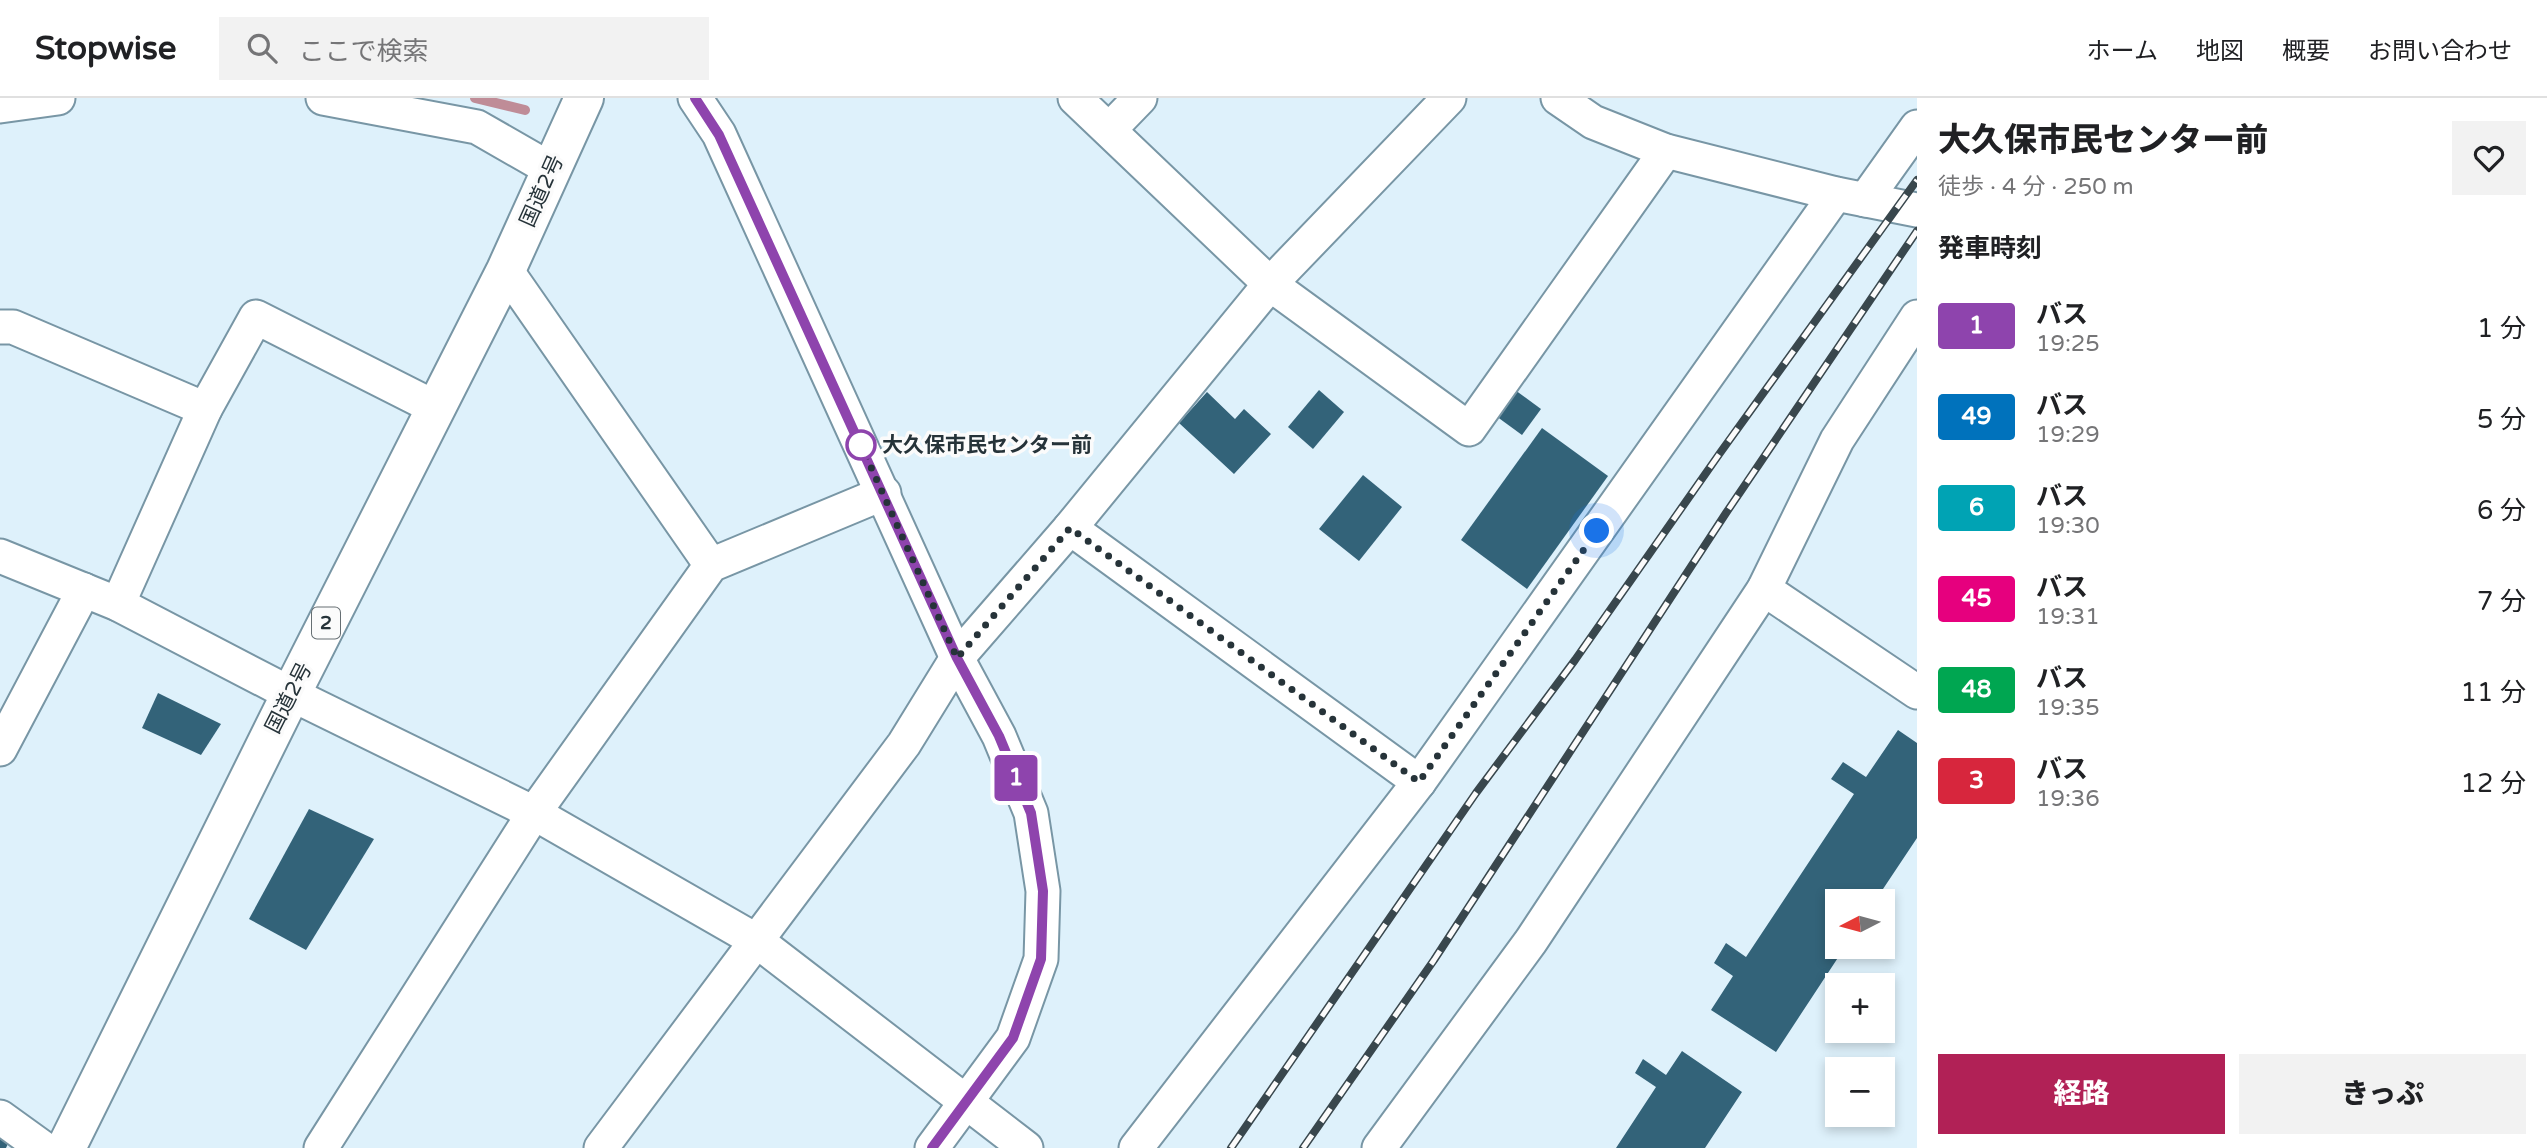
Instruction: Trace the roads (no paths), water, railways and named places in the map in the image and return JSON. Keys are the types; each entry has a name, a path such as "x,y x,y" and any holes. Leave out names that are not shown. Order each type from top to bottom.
{"highway":[{"name":"国道2号","path":"66,1148 290,694 506,270 584,98"}],"street":[{"path":"0,106 58,98"},
{"path":"323,98 477,127 552,170"},
{"path":"695,98 719,135 957,658 999,736 1031,813 1043,891 1041,959 1013,1038 932,1148"},
{"path":"1075,98 1270,284 1469,429 1666,151"},
{"path":"1109,130 1140,98"},
{"path":"601,1148 904,744 957,658 1070,528 1270,284 1449,98"},
{"path":"1558,98 1593,122 1666,151 1917,211"},
{"path":"1136,1148 1419,782 1851,197 1917,127"},
{"path":"506,270 711,565"},
{"path":"118,604 205,408 256,317 436,408"},
{"path":"1379,1148 1531,941 1764,589 1837,440 1917,317"},
{"path":"0,327 13,327 205,408"},
{"path":"321,1148 534,813 711,565 884,494"},
{"path":"1070,528 1419,782"},
{"path":"0,556 118,604 290,694 534,813 757,941 1026,1148"},
{"path":"1764,589 1917,692"},
{"path":"0,749 84,590"},
{"path":"0,1117 43,1148"}],"waterway":[{"path":"475,98 525,110"}],"railway":[{"path":"1231,1148 1476,793 1575,660 1917,180"},
{"path":"1303,1148 1434,960 1726,513 1917,231"}],"place":[{"name":"大久保市民センター前","path":"861,445"}]}
